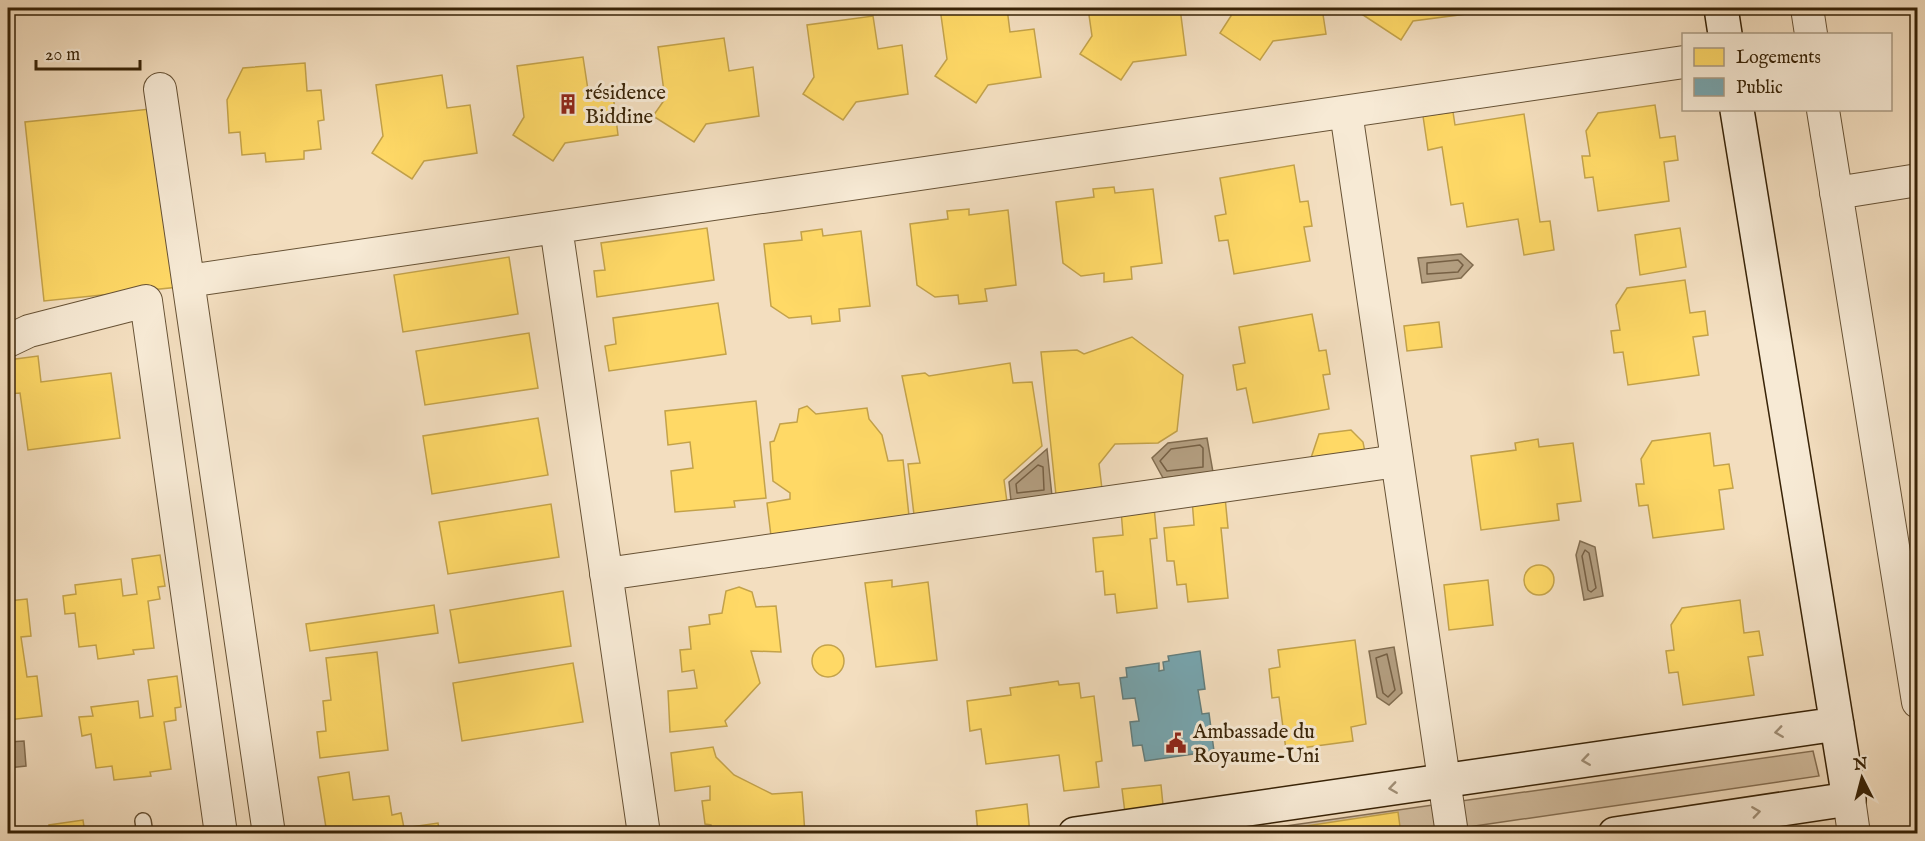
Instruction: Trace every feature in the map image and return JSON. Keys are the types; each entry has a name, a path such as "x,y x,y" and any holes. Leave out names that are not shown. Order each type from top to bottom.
{"street":[{"path":"1721,8 1725,33"},
{"path":"1807,8 1811,33"},
{"path":"188,281 1682,62"},
{"path":"160,89 269,834"},
{"path":"1737,111 1854,834"},
{"path":"1823,111 1917,702"},
{"path":"1346,112 1452,834"},
{"path":"1836,193 1917,180"},
{"path":"556,227 644,834"},
{"path":"8,341 29,331 146,301 221,834"},
{"path":"606,574 1397,461"},
{"path":"1075,834 1837,724"},
{"path":"1615,834 1849,799"}],"shaded area":[{"path":"1813,751 1819,776 1427,833 1230,834"}],"water":[{"path":"1461,254 1473,265 1461,278 1422,283 1418,258"},
{"path":"1207,438 1213,472 1163,478 1152,458 1168,443"},
{"path":"1047,449 1052,496 1011,501 1009,482"},
{"path":"1580,541 1595,547 1603,596 1584,600 1576,555"},
{"path":"1394,647 1402,693 1389,705 1377,697 1369,651"},
{"path":"24,741 26,766 8,768 8,742"}],"building: Logements":[{"path":"940,8 1007,8 1010,32 1034,29 1041,77 988,85 976,103 935,76 947,59"},
{"path":"1088,8 1180,8 1186,55 1133,62 1121,80 1080,54 1092,36"},
{"path":"1230,8 1322,8 1326,34 1273,41 1260,60 1220,33 1231,16"},
{"path":"1364,8 1465,8 1466,14 1413,21 1401,40 1360,13"},
{"path":"873,16 878,49 902,45 908,94 856,102 843,120 803,94 814,77 807,25"},
{"path":"724,38 729,71 753,67 759,116 706,124 694,142 653,116 665,99 658,47"},
{"name":"résidence Biddine","path":"583,57 588,90 612,86 618,135 565,143 553,161 513,135 524,117 517,66"},
{"path":"305,63 307,91 321,90 324,120 318,121 321,149 304,151 304,159 266,162 265,153 242,155 240,132 229,133 227,100 243,68"},
{"path":"442,75 447,108 470,105 477,153 424,161 412,179 372,153 383,136 376,85"},
{"path":"1655,105 1660,138 1675,136 1678,160 1664,162 1669,201 1598,211 1593,177 1585,178 1582,156 1590,156 1586,131 1598,113"},
{"path":"160,108 179,287 44,301 25,122"},
{"path":"1453,112 1455,125 1524,114 1540,222 1550,221 1554,250 1524,255 1518,219 1467,227 1463,203 1451,205 1442,147 1428,150 1423,116"},
{"path":"1294,165 1300,202 1308,201 1312,226 1304,227 1310,261 1234,274 1228,240 1219,241 1215,216 1226,214 1220,178"},
{"path":"1114,187 1115,193 1153,189 1162,263 1131,267 1132,279 1104,282 1104,273 1081,276 1063,263 1056,202 1094,197 1093,189"},
{"path":"969,209 969,215 1008,210 1016,285 985,289 987,301 959,304 958,295 935,297 917,285 910,224 948,219 947,211"},
{"path":"707,228 714,280 597,297 594,271 605,270 601,243"},
{"path":"1680,228 1686,267 1640,275 1635,235"},
{"path":"822,229 823,236 861,231 870,306 839,309 840,321 812,324 811,316 789,318 771,306 764,244 802,240 801,232"},
{"path":"509,257 518,314 403,332 394,275"},
{"path":"1685,280 1690,313 1705,311 1708,335 1693,337 1699,375 1628,385 1623,352 1614,353 1611,331 1620,330 1616,305 1627,288"},
{"path":"718,303 726,354 609,371 605,346 616,344 613,318"},
{"path":"1312,314 1319,351 1326,350 1330,374 1323,375 1329,409 1253,423 1246,388 1237,390 1233,365 1245,363 1239,327"},
{"path":"1439,322 1442,347 1407,351 1404,326"},
{"path":"529,333 538,388 425,405 416,351"},
{"path":"1132,337 1183,375 1177,431 1158,443 1115,444 1099,464 1102,489 1056,495 1041,352 1077,350 1084,354"},
{"path":"38,356 41,382 111,373 120,438 28,450 20,393 8,394 8,360"},
{"path":"1010,363 1013,383 1032,382 1042,446 1004,480 1007,502 914,515 908,464 920,463 902,376 925,373 929,376"},
{"path":"756,401 766,498 734,501 735,507 675,512 671,471 693,468 690,442 668,445 665,411"},
{"path":"807,406 816,414 867,408 869,419 882,435 888,461 903,460 909,516 771,536 767,503 790,499 790,493 773,481 770,442 774,441 780,424 797,422 799,409"},
{"path":"538,418 548,475 432,494 423,436"},
{"path":"1351,430 1363,442 1365,452 1311,458 1319,434"},
{"path":"1710,433 1714,466 1729,464 1733,488 1719,490 1724,529 1653,538 1648,505 1639,506 1636,484 1644,484 1641,459 1652,441"},
{"path":"1538,439 1539,447 1573,443 1581,501 1557,504 1559,520 1481,530 1471,456 1516,450 1515,443"},
{"path":"1225,497 1228,528 1221,528 1228,598 1188,602 1186,584 1177,585 1174,561 1167,561 1164,528 1194,525 1192,499"},
{"path":"551,504 559,557 448,574 439,522"},
{"path":"1154,507 1157,538 1150,539 1157,608 1117,613 1115,594 1105,595 1103,571 1096,572 1093,538 1123,535 1121,510"},
{"path":"160,555 165,586 158,587 160,599 148,601 154,648 133,650 134,654 98,659 96,645 79,647 75,613 65,614 63,596 76,594 75,585 121,579 123,596 137,594 132,559"},
{"path":"1539,565 1549,570 1554,580 1549,590 1539,595 1529,590 1524,580 1529,570"},
{"path":"892,580 892,587 928,582 937,660 876,667 865,583"},
{"path":"1488,580 1493,625 1449,630 1444,585"},
{"path":"739,587 752,592 756,607 776,606 781,652 751,651 760,683 725,721 727,726 670,732 668,691 697,688 694,670 682,672 680,650 691,649 689,627 710,624 709,615 722,613 726,591"},
{"path":"563,591 571,646 459,663 450,610"},
{"path":"27,599 31,636 21,637 27,677 37,676 42,716 8,720 8,601"},
{"path":"1740,600 1744,633 1759,631 1763,655 1748,657 1754,695 1683,705 1678,672 1669,673 1666,651 1674,650 1671,625 1682,608"},
{"path":"434,605 438,633 310,651 306,624"},
{"path":"1355,640 1366,724 1351,727 1353,741 1286,750 1279,697 1272,698 1269,669 1280,667 1278,650"},
{"path":"828,645 839,650 844,661 839,672 828,677 817,672 812,661 817,650"},
{"path":"377,652 388,750 320,758 317,732 326,731 323,701 331,700 326,658"},
{"path":"573,663 583,722 462,741 453,683"},
{"path":"177,676 181,707 175,708 176,720 164,722 171,769 150,772 151,776 114,780 112,766 96,768 91,734 82,736 79,717 93,716 91,707 138,701 140,718 153,716 148,680"},
{"path":"1058,681 1059,685 1079,683 1081,698 1094,696 1102,761 1096,762 1099,787 1064,791 1059,755 986,764 981,729 970,731 967,701 1011,695 1010,688"},
{"path":"713,747 716,757 734,775 772,794 802,792 805,834 712,834 711,825 705,824 702,801 710,800 710,786 675,791 671,753"},
{"path":"349,772 353,800 389,796 392,815 401,813 404,828 438,823 440,834 327,834 318,777"},
{"path":"1161,785 1164,815 1126,821 1122,789"},
{"path":"1027,804 1030,834 978,834 976,811"},
{"path":"1398,812 1401,834 1254,834"},
{"path":"83,820 85,834 50,834 49,825"}],"building: Public":[{"path":"1200,651 1205,689 1198,690 1202,714 1209,713 1214,751 1145,761 1142,745 1133,746 1130,722 1139,721 1135,698 1123,699 1120,678 1127,677 1126,668 1159,663 1159,671 1164,670 1163,662 1169,661 1168,656"}],"place":[{"name":"résidence Biddine","path":"568,104"},
{"name":"Ambassade du Royaume-Uni","path":"1176,743"}]}
